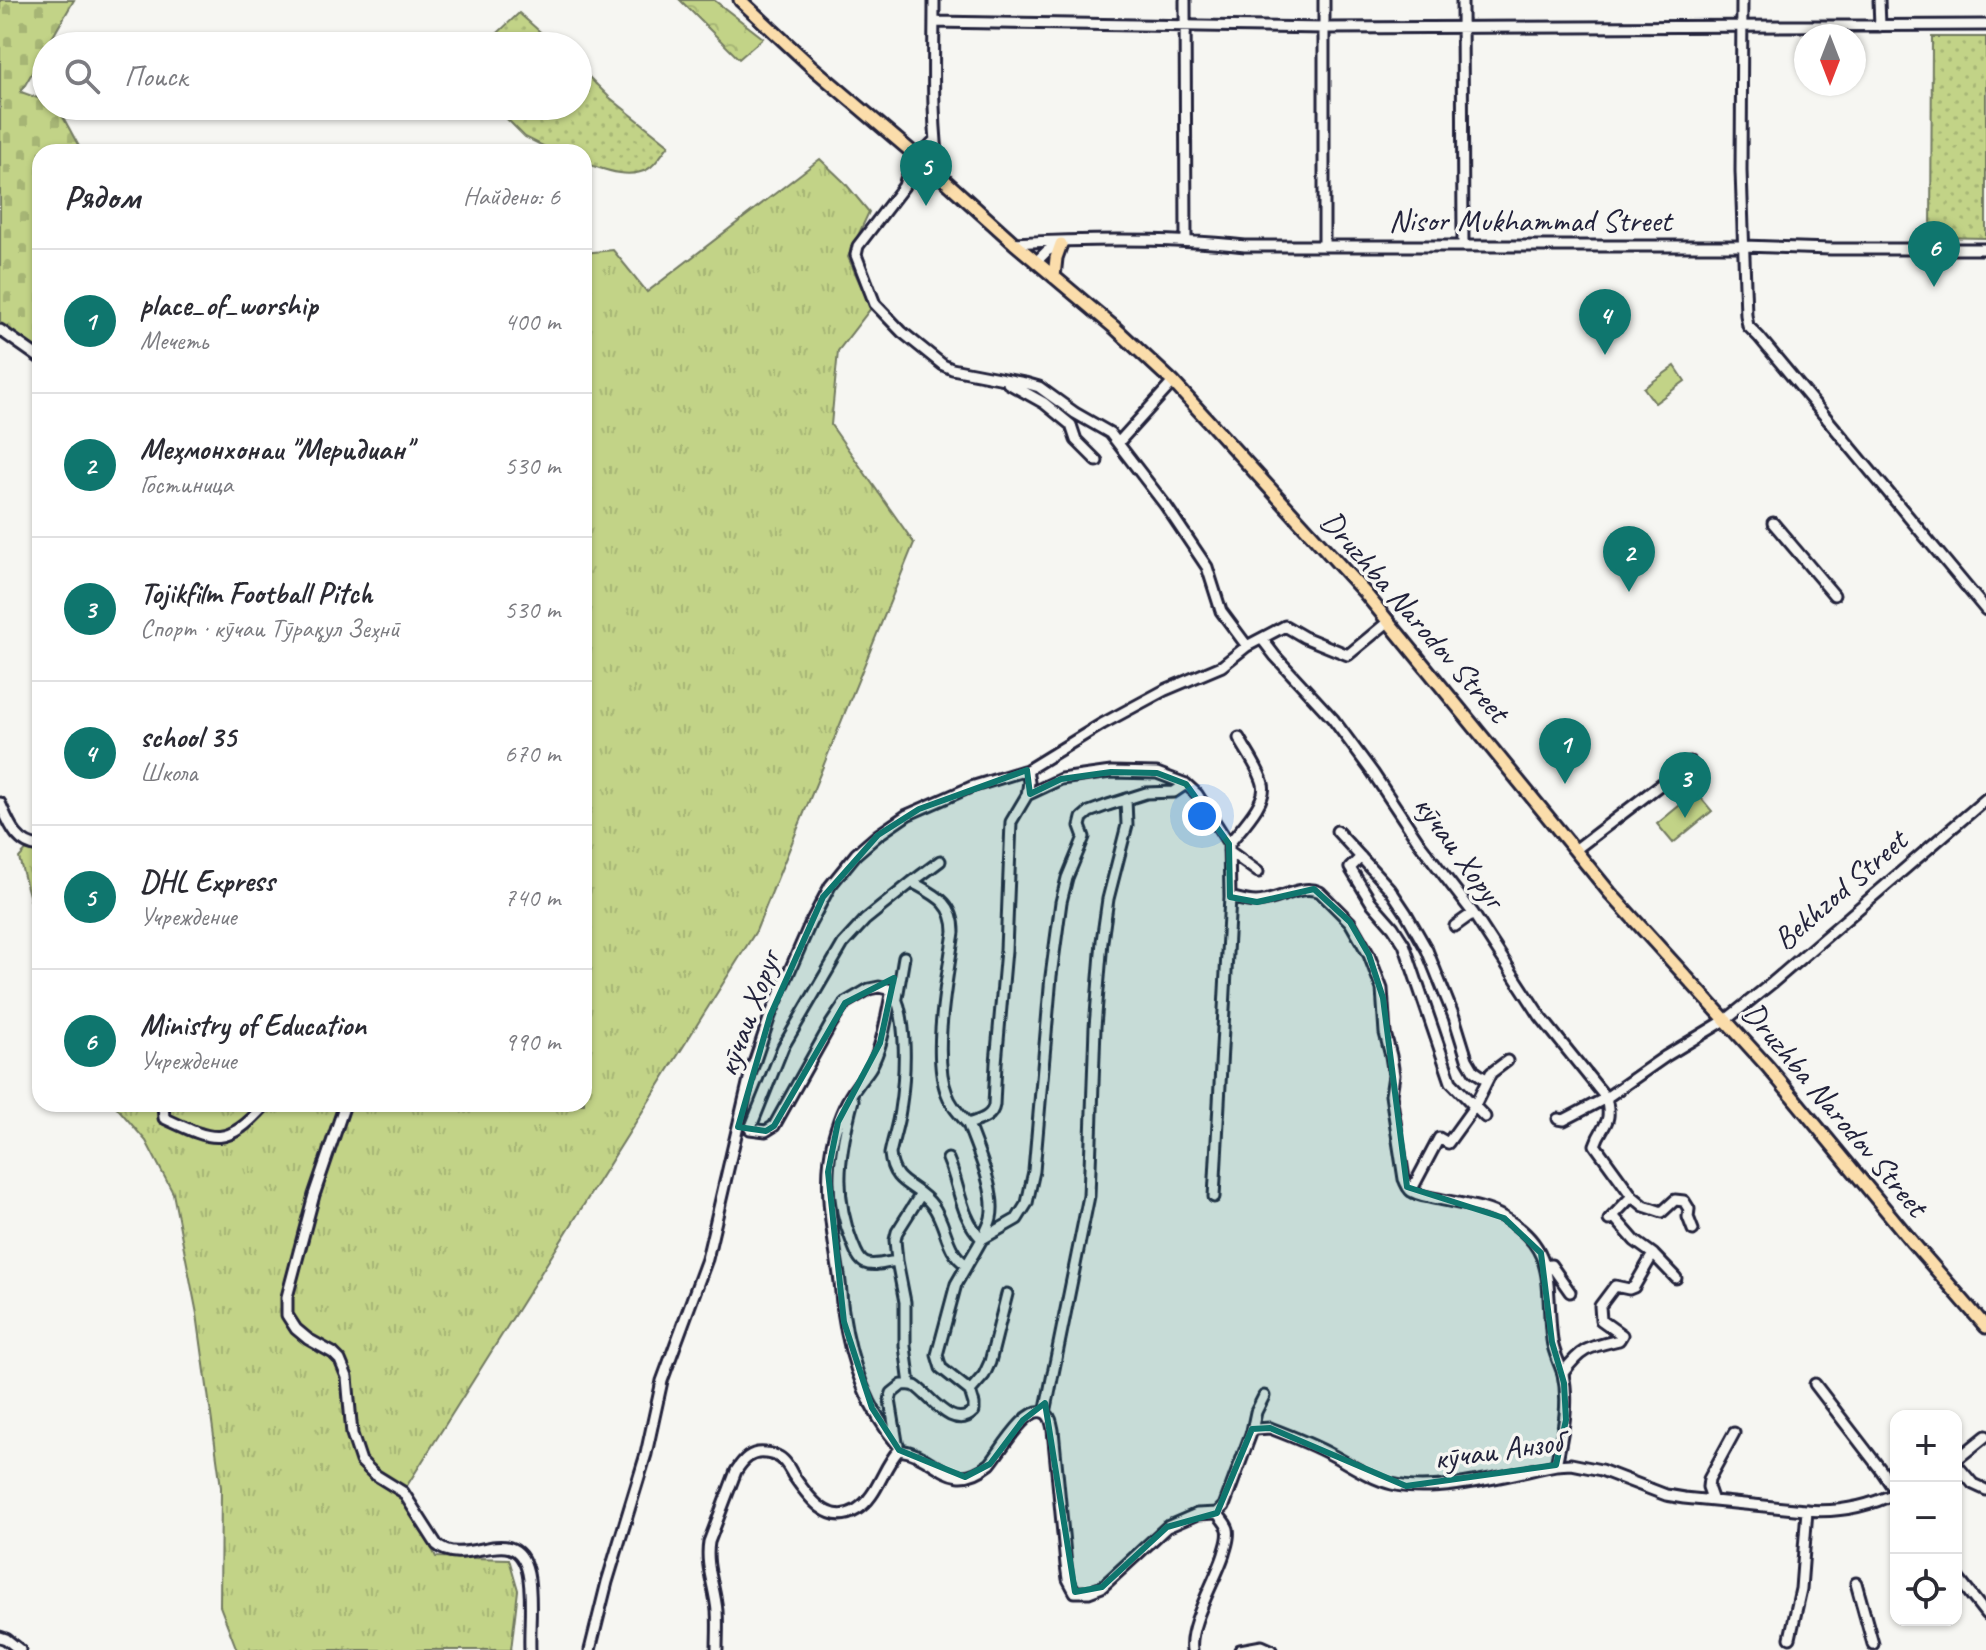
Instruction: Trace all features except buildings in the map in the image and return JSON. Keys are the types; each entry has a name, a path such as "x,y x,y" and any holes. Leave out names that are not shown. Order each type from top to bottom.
{"main road":[{"name":"Druzhba Narodov Street","path":"740,0 812,67 1115,328 1173,382 1389,621 1610,893 1727,1019 1986,1327"},
{"path":"1054,277 1061,244"}],"street":[{"path":"934,0 935,140 940,176"},
{"path":"1185,0 1186,240"},
{"path":"1324,0 1324,246"},
{"path":"1462,0 1463,246"},
{"path":"1742,0 1741,171 1748,326 1986,610"},
{"path":"1879,0 1880,26"},
{"path":"934,22 1324,28 1986,25"},
{"path":"935,140 918,158 904,186 858,246 856,255 875,304 902,332 947,368 1039,387 1075,413 1106,430 1166,506 1207,567 1221,611 1247,646"},
{"name":"Nisor Mukhammad Street","path":"1036,262 1047,251 1074,240"},
{"name":"Nisor Mukhammad Street","path":"1014,243 1186,240 1245,246 1986,249"},
{"path":"0,330 32,352"},
{"path":"1001,379 1060,415 1071,425 1076,440 1097,461"},
{"path":"1118,443 1173,382"},
{"path":"1773,523 1834,595"},
{"name":"кӯчаи Хоруг","path":"590,1650 646,1454 662,1381 707,1259 750,1075 770,1016 810,924 837,874 878,835 907,815 983,782 1027,770 1075,739 1165,690 1222,666 1247,646 1285,626 1348,655 1389,621"},
{"name":"кӯчаи Хоруг","path":"1262,639 1333,719 1420,844 1473,913 1540,1016 1606,1098"},
{"path":"1214,1197 1230,897 1229,848 1259,805 1264,791 1263,782 1239,738"},
{"path":"1575,850 1690,762"},
{"path":"968,1124 993,1111 1006,950 1011,822 1027,795 1027,770"},
{"path":"1027,795 1061,779 1111,772 1157,773 1186,784 1197,794 1229,848 1258,872"},
{"path":"982,1239 1017,1219 1027,1203 1034,1171 1056,935 1067,878 1084,837 1080,822 1093,810 1156,791 1174,792 1186,784"},
{"path":"1045,1413 1089,1196 1100,956 1108,899 1127,825 1126,799"},
{"name":"Bekhzod Street","path":"1558,1119 1564,1120 1606,1098 1727,1019 1986,799"},
{"path":"0,803 20,839 32,845"},
{"path":"1337,831 1390,889 1417,931 1454,1017 1467,1059 1474,1071 1487,1080"},
{"path":"1361,857 1350,868 1351,872 1399,935 1451,1082 1485,1117"},
{"path":"750,1129 783,1047 843,944 865,920 940,861"},
{"path":"717,1650 717,1611 707,1553 736,1471 748,1456 758,1452 778,1456 817,1505 829,1514 837,1515 854,1511 865,1503 898,1448 890,1400 897,1388 902,1385 916,1387 937,1408 960,1417 974,1411 970,1391 941,1368 937,1355 956,1284 989,1224 992,1206 968,1124 952,1104 944,1086 941,1061 943,1003 954,922 937,896 912,882"},
{"path":"1230,897 1257,902 1314,889 1337,909 1356,932 1369,955 1382,989 1385,1033 1394,1075 1391,1092 1393,1110 1404,1179 1411,1191 1480,1208 1504,1218 1530,1238 1570,1292"},
{"path":"1455,926 1473,913"},
{"path":"904,957 877,1053 866,1076 848,1099 838,1122 830,1153 828,1197 844,1322 853,1360 872,1408 898,1448 914,1453 944,1473 965,1477 990,1464 1023,1420 1037,1412 1045,1413 1053,1430 1068,1579 1075,1592 1089,1592 1102,1587 1167,1527 1197,1514 1217,1513 1224,1506 1264,1396"},
{"path":"738,1127 766,1131 774,1126 845,1003 869,989 879,987 894,994"},
{"path":"894,994 902,1033 903,1082 890,1162 898,1178 931,1203 954,1255 967,1265"},
{"path":"1411,1191 1439,1138 1448,1143 1474,1107 1491,1073 1507,1061"},
{"path":"857,1085 840,1156 839,1188 845,1219 852,1243 864,1262 897,1261"},
{"path":"1606,1098 1609,1111 1607,1124 1595,1145 1632,1196 1644,1206 1662,1212 1675,1200 1684,1201 1689,1209 1688,1217 1693,1230"},
{"path":"164,1112 164,1118 213,1137 232,1134 258,1112"},
{"path":"342,1112 314,1195 287,1297 287,1315 296,1329 340,1360 347,1377 354,1446 361,1461 374,1474 403,1492 437,1545 442,1550 463,1553 505,1547 522,1556 528,1576 530,1650"},
{"path":"948,1159 970,1226 982,1239"},
{"path":"910,1385 905,1346 905,1302 895,1240 921,1194"},
{"path":"1632,1196 1612,1218 1676,1278"},
{"path":"1545,1247 1549,1266 1552,1342 1563,1373 1566,1420 1556,1465"},
{"path":"1563,1373 1577,1355 1590,1346 1619,1340 1622,1335 1601,1320 1600,1306 1615,1286 1634,1287 1653,1254"},
{"path":"970,1391 984,1375 990,1362 1007,1294"},
{"path":"1815,1384 1890,1484"},
{"name":"кӯчаи Анзоб","path":"1252,1431 1270,1428 1315,1446 1391,1484 1406,1486 1464,1483 1571,1464 1601,1470 1666,1495 1713,1501 1822,1511 1848,1509 1890,1496"},
{"path":"1713,1501 1708,1487 1709,1479 1734,1433"},
{"path":"1962,1457 1986,1436"},
{"path":"1962,1470 1973,1484 1986,1490"},
{"path":"1790,1638 1801,1589 1807,1510"},
{"path":"1192,1650 1191,1633 1219,1571 1228,1541 1228,1530 1217,1513"},
{"path":"1856,1583 1873,1644"},
{"path":"1962,1583 1986,1612"},
{"path":"0,1637 20,1650"},
{"path":"1240,1650 1262,1646 1271,1650"}],"highlighted area":[{"path":"1027,770 1030,794 1061,779 1111,772 1157,773 1186,784 1229,844 1230,897 1257,902 1314,889 1350,922 1369,955 1383,998 1407,1187 1504,1218 1541,1253 1552,1342 1564,1383 1566,1420 1556,1465 1406,1486 1270,1428 1252,1429 1217,1513 1167,1527 1102,1587 1075,1592 1045,1403 1023,1420 990,1464 965,1477 899,1450 872,1408 844,1322 828,1172 838,1122 880,1043 894,978 845,1003 774,1126 766,1131 738,1127 770,1016 823,897 878,835 919,809"}],"green space":[{"path":"0,0 74,0 56,32 32,32 32,73 21,92 32,96 32,120 65,120 78,144 32,144 32,353 0,333"},
{"path":"680,0 714,0 763,38 739,59"},
{"path":"519,13 540,32 499,32"},
{"path":"1932,37 1986,37 1986,238 1931,237"},
{"path":"592,80 669,145 651,167 632,174 592,165 592,144 539,144 525,137 508,120 592,120"},
{"path":"820,159 869,212 848,257 871,308 838,351 831,425 914,543 756,931 403,1492 436,1557 509,1559 518,1590 511,1650 237,1650 220,1606 221,1487 197,1314 173,1193 146,1141 121,1112 592,1112 592,252 613,250 647,292"},
{"path":"1675,366 1685,381 1655,403 1644,388"},
{"path":"1696,792 1712,811 1673,843 1657,824"},
{"path":"32,844 32,906 19,858"}],"place":[{"name":"DHL Express","path":"926,206"},
{"name":"Ministry of Education","path":"1934,287"},
{"name":"school 35","path":"1605,355"},
{"name":"Меҳмонхонаи \"Меридиан\"","path":"1629,592"},
{"name":"place_of_worship","path":"1565,784"},
{"name":"Tojikfilm Football Pitch","path":"1685,818"}]}
